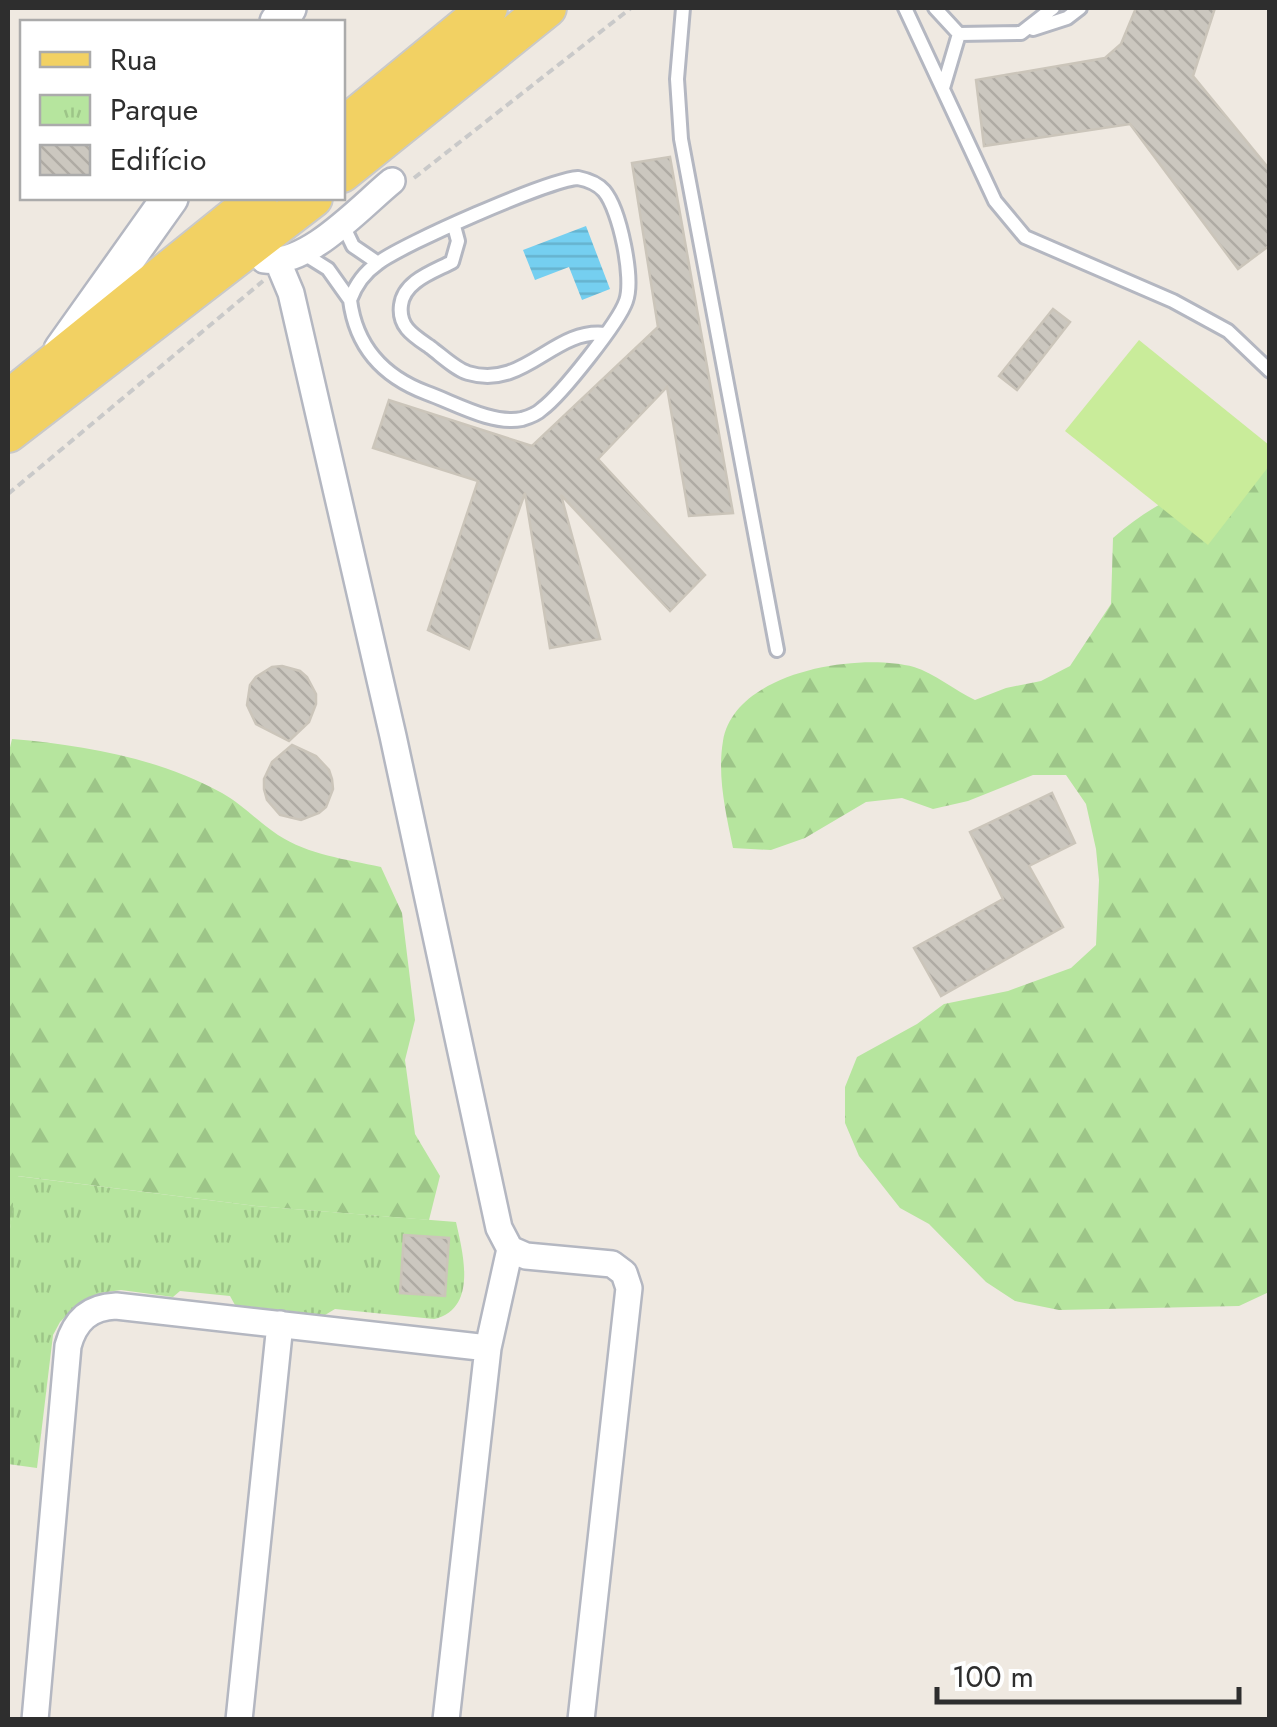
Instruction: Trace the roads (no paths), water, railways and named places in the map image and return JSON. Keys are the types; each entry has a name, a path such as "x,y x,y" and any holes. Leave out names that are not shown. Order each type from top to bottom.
{"main road":[{"path":"345,126 488,8"},
{"path":"345,171 547,8"},
{"path":"8,433 231,240 257,200"},
{"path":"8,400 53,364 231,240 309,200"}],"street":[{"path":"278,262 304,254 392,181"},
{"path":"328,200 342,223"},
{"path":"53,364 168,202 189,226 278,262 291,293 494,1204 510,1249 488,1348 446,1720"},
{"path":"510,1249 526,1256 612,1264 624,1273 629,1288 580,1720"},
{"path":"34,1720 68,1346 76,1324 94,1310 116,1306 488,1348"},
{"path":"239,1720 280,1324"}],"lane":[{"path":"682,8 677,79 681,139 777,650"},
{"path":"905,8 995,201 1024,238 1173,301 1228,330 1270,371"},
{"path":"935,8 959,34 1021,33 1067,18 1080,8"},
{"path":"1021,33 1053,8"},
{"path":"942,88 959,34"},
{"path":"304,254 328,269 350,300 368,353 384,370 408,386 501,419 520,419 545,408 605,334 626,301 629,282 620,230 609,198 597,184 578,178 567,179 454,226 378,263 350,300"},
{"path":"342,223 353,246 378,263"},
{"path":"454,226 458,242 452,262 412,284 403,296 401,312 406,330 465,373 516,370 532,364 569,338 605,334"}],"water":[{"path":"586,226 610,289 582,300 569,267 535,280 523,250"}]}
